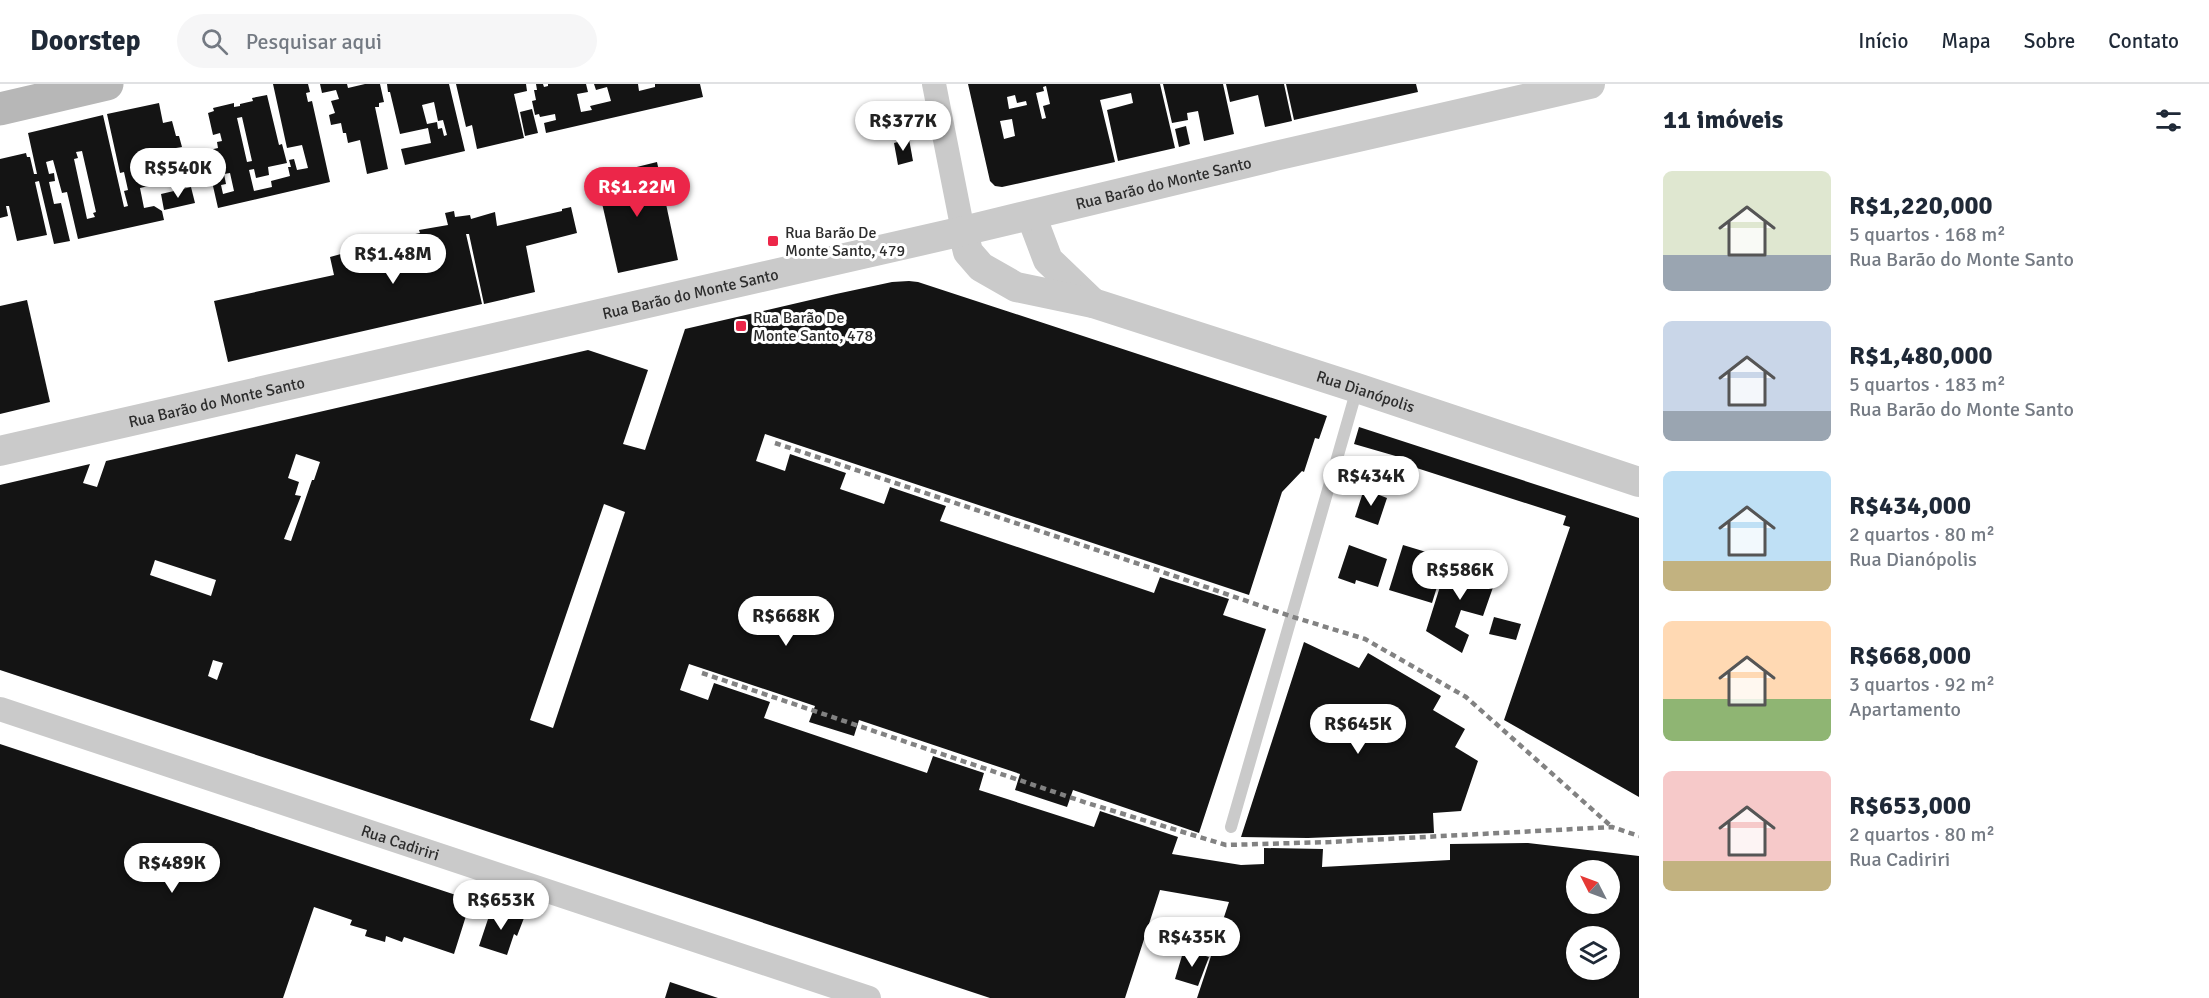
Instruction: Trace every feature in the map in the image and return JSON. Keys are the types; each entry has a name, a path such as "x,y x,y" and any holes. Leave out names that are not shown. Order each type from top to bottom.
{"main road":[{"path":"0,109 107,84"}],"street":[{"path":"934,84 963,231"},
{"name":"Rua Barão do Monte Santo","path":"0,451 963,231 1590,84"},
{"name":"Rua Dianópolis","path":"1031,215 1048,260 1093,303"},
{"name":"Rua Dianópolis","path":"963,231 968,252 974,260 981,267 1016,287 1093,303 1639,482"},
{"name":"Rua Cadiriri","path":"0,709 870,998"}],"lane":[{"path":"1231,826 1357,388"}],"building":[{"path":"273,84 308,84 310,92 306,93 308,102 312,101 330,182 218,208 205,151 218,148 217,142 222,141 220,133 213,135 208,113 214,111 213,108 234,103 234,107 240,106 240,104 253,101 252,98 267,95 279,145 282,144 287,163 268,167 269,175 256,178 254,169 249,170 254,191 272,187 271,181 290,176 289,160 294,159 297,170 308,168 302,145 287,148","holes":["242,117 252,161 247,162 237,118","230,173 234,191 223,194 221,185 226,184 224,174"]},
{"path":"320,84 347,84 348,88 365,84 380,84 384,102 379,103 379,107 375,107 388,169 367,174 360,140 348,143 341,123 331,125 329,115 335,113 331,101 339,99 336,90 322,93"},
{"path":"387,84 449,84 465,151 405,165 401,149 431,143 428,128 400,134 390,92 388,92","holes":["434,102 438,121 443,120 447,135 444,136 442,128 438,129 437,122 427,124 422,105"]},
{"path":"456,84 526,84 527,91 514,94 524,138 477,149 472,125 466,127"},
{"path":"536,84 543,84 544,87 548,84 586,84 588,92 577,94 581,112 592,110 590,106 611,101 607,87 596,90 594,84 638,84 639,91 655,87 655,84 700,84 703,97 546,133 544,123 556,120 555,114 540,117 539,114 535,115 532,101 536,100 534,90 537,90"},
{"path":"968,84 1160,84 1175,148 1118,161 1107,110 1133,103 1131,93 1100,100 1115,162 1002,187 995,186 990,181","holes":["1046,86 1050,104 1043,106 1046,118 1042,119 1036,93 1044,91 1043,87","1015,95 1017,103 1026,101 1027,105 1009,109 1007,97","1012,119 1015,136 1004,139 1000,121"]},
{"path":"1163,84 1223,84 1234,134 1204,141 1198,111 1187,113 1188,120 1172,123"},
{"path":"1226,84 1284,84 1292,121 1265,127 1258,95 1230,102"},
{"path":"1286,84 1416,84 1418,92 1294,120"},
{"path":"159,103 163,123 172,121 182,147 176,148 183,178 140,188 144,208 154,206 162,211 164,220 78,239 67,192 62,193 53,160 46,162 49,174 54,173 55,181 49,182 54,204 61,203 70,241 54,244 39,181 35,182 47,235 17,241 9,206 6,206 8,216 0,218 0,159 26,153 27,157 30,157 34,174 37,174 28,133 103,115 124,207 128,206 124,191 128,190 124,172 120,173 107,114","holes":["82,151 96,212 93,213 95,217 87,219 74,159 78,158 76,152"]},
{"path":"532,109 538,133 525,136 520,112"},
{"path":"1186,126 1190,144 1179,147 1175,129"},
{"path":"909,139 913,161 898,165 894,143"},
{"path":"657,162 678,260 618,273 596,177"},
{"path":"191,187 195,203 164,210 161,194"},
{"path":"571,207 577,233 526,246 535,292 484,304 469,234 466,234 482,304 228,362 214,301 334,275 330,257 352,251 357,269 393,261 387,240 420,233 419,230 448,225 445,213 454,211 455,217 470,215 471,219 495,212 497,226"},
{"path":"892,282 918,282 1327,416 1319,439 1315,438 1304,472 1302,471 1282,492 1249,595 765,434 756,461 785,471 790,454 846,473 840,489 884,504 890,487 946,506 940,521 1154,593 1160,577 1229,599 1223,615 1266,629 1199,833 1073,790 1067,807 1015,790 1020,774 859,720 854,736 809,722 815,706 689,664 680,690 708,700 714,683 770,702 764,718 927,773 933,756 984,773 979,790 1094,827 1100,811 1178,837 1172,854 1241,865 1264,864 1264,848 1323,849 1322,867 1450,860 1450,844 1528,843 1639,856 1639,998 1197,998 1229,902 1160,890 1125,998 990,998 0,670 0,485 90,464 83,483 97,487 106,461 588,350 648,370 623,444 645,450 685,329","holes":["296,454 320,462 291,541 284,539 301,496 295,495 299,482 288,478","604,504 625,512 553,728 530,720","155,560 216,580 211,596 150,575","213,660 223,663 217,680 208,676"]},
{"path":"27,300 50,402 0,414 0,306"},
{"path":"1359,427 1639,518 1639,797 1504,720 1570,527 1563,525 1566,516 1398,462 1399,457 1354,444"},
{"path":"1364,489 1387,498 1378,525 1355,517"},
{"path":"1349,545 1387,559 1378,587 1356,580 1355,584 1338,578"},
{"path":"1403,545 1446,558 1432,603 1389,590"},
{"path":"1449,558 1498,573 1483,616 1461,610 1455,627 1469,635 1462,653 1426,631"},
{"path":"1494,617 1521,624 1516,640 1489,634"},
{"path":"1304,642 1359,668 1368,653 1441,696 1433,710 1465,729 1455,747 1478,761 1461,811 1433,813 1434,833 1308,838 1241,837"},
{"path":"0,744 471,900 454,954 404,937 402,942 386,936 385,942 365,936 367,930 350,925 352,920 314,907 283,998 0,998"},
{"path":"492,907 524,918 517,936 514,934 507,955 479,946"},
{"path":"1184,949 1209,957 1198,986 1175,979"},
{"path":"670,982 718,998 665,998"}],"railway":[{"path":"775,443 1290,616 1365,639 1466,697 1612,827"},
{"path":"702,673 1087,803 1226,845 1330,842 1612,827 1639,836"}],"place":[{"name":"Rua Barão De Monte Santo, 479","path":"773,241"},
{"name":"Rua Barão De Monte Santo, 478","path":"741,326"}]}
